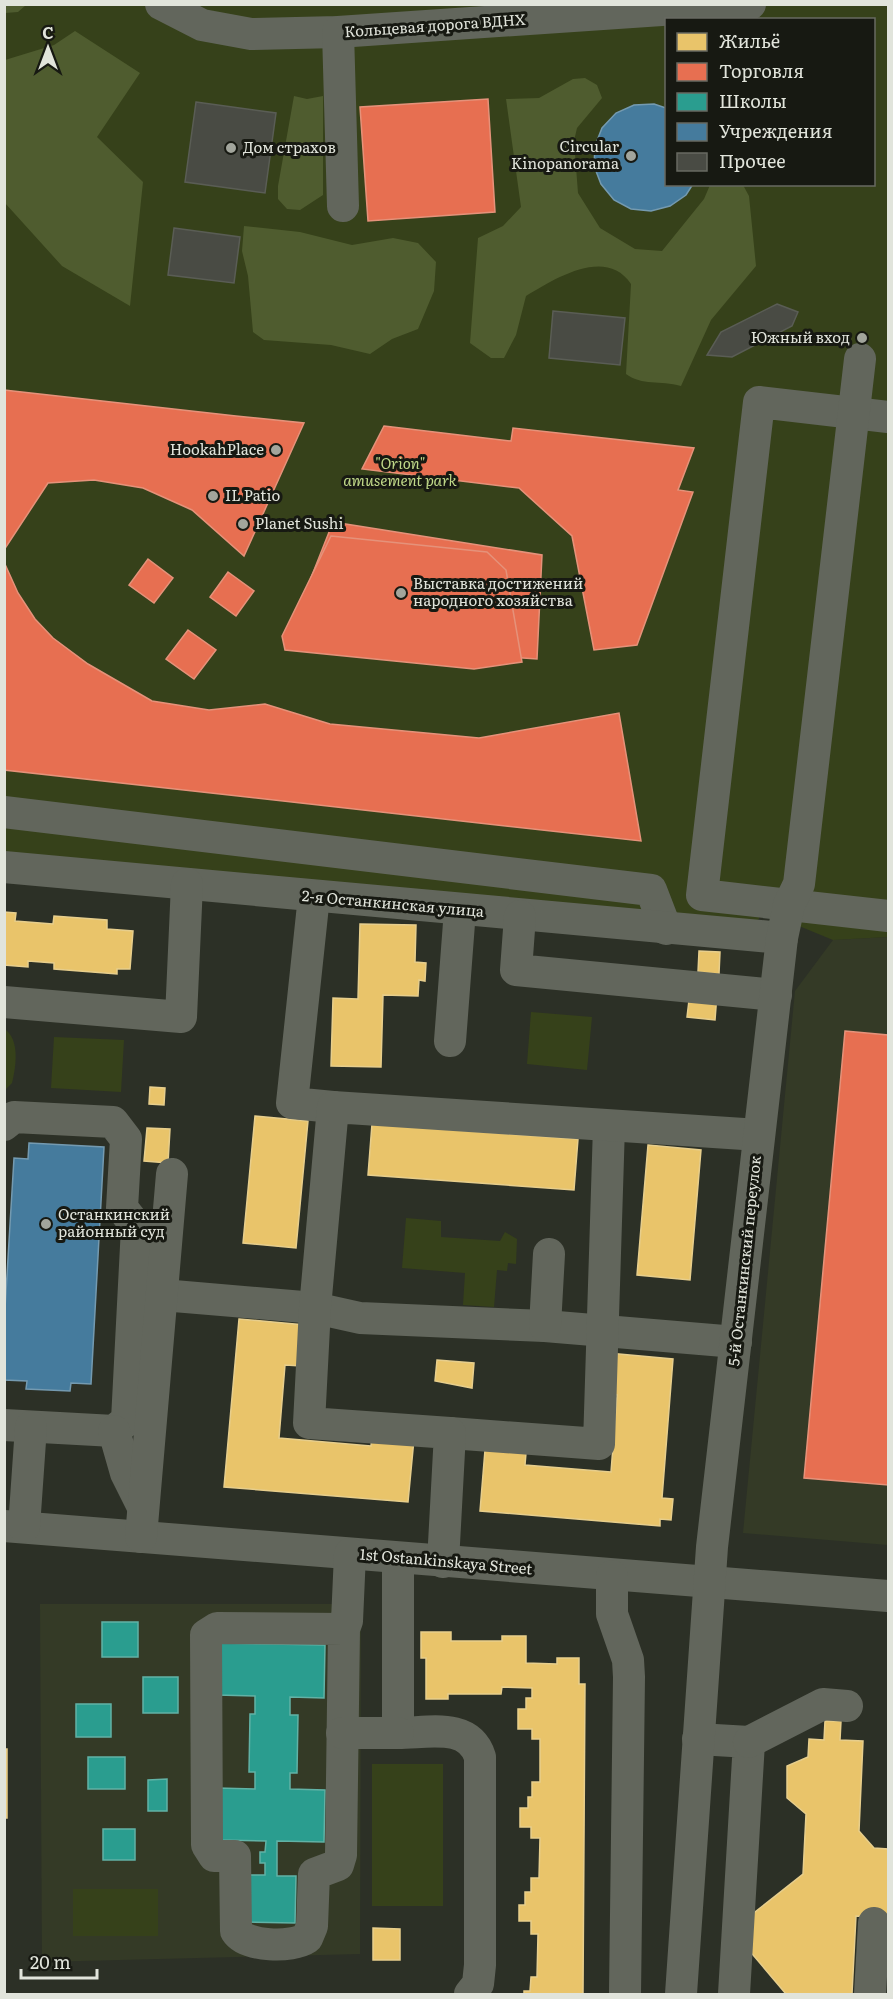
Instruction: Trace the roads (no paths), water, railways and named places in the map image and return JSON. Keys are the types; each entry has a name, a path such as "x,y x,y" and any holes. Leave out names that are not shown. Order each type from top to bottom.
{"street":[{"name":"Кольцевая дорога ВДНХ","path":"161,4 202,25 251,34 338,32 750,4"},
{"path":"338,32 343,206"},
{"name":"5-й Останкинский переулок","path":"681,1995 708,1583 782,938 794,894 860,359"},
{"path":"888,417 759,402 702,895 794,894 888,916"},
{"path":"4,812 651,890 666,929"},
{"name":"2-я Останкинская улица","path":"4,867 520,916 782,938"},
{"path":"4,1002 181,1017 187,884"},
{"path":"314,896 292,1103 759,1135"},
{"path":"450,1041 460,910"},
{"path":"520,916 516,970 776,994"},
{"path":"333,1107 315,1308 309,1423 599,1444 609,1126"},
{"path":"4,1125 14,1117 113,1122 126,1139 111,1207 137,1227 127,1420 114,1431 18,1426 14,1527"},
{"path":"141,1537 172,1174"},
{"path":"545,1326 549,1254"},
{"path":"162,1295 315,1308 360,1318 545,1326 736,1342"},
{"path":"114,1431 126,1473 143,1507"},
{"path":"442,1562 450,1433"},
{"name":"1st Ostankinskaya Street","path":"14,1527 888,1596"},
{"path":"344,1629 217,1628 207,1635 207,1845 214,1856 235,1856 236,1931 240,1938 248,1942 295,1943 301,1942 310,1934 314,1874 338,1865 341,1855 344,1629 347,1621 350,1554"},
{"path":"398,1558 398,1733"},
{"path":"612,1575 612,1614 628,1660 629,1677 625,1995"},
{"path":"698,1739 749,1742 824,1704 847,1706"},
{"path":"342,1733 461,1734 471,1739 480,1757 480,1965 478,1984 470,1995"},
{"path":"734,1995 749,1742"},
{"path":"870,1995 874,1923"}],"place":[{"name":"Дом страхов","path":"231,148"},
{"name":"Circular Kinopanorama","path":"631,156"},
{"name":"Южный вход","path":"862,338"},
{"name":"HookahPlace","path":"276,450"},
{"name":"IL Patio","path":"213,496"},
{"name":"Planet Sushi","path":"243,524"},
{"name":"Выставка достижений народного хозяйства","path":"401,593"},
{"name":"Останкинский районный суд","path":"46,1224"}],"park label":[{"name":"\"Orion\" amusement park","path":"400,472"}]}
